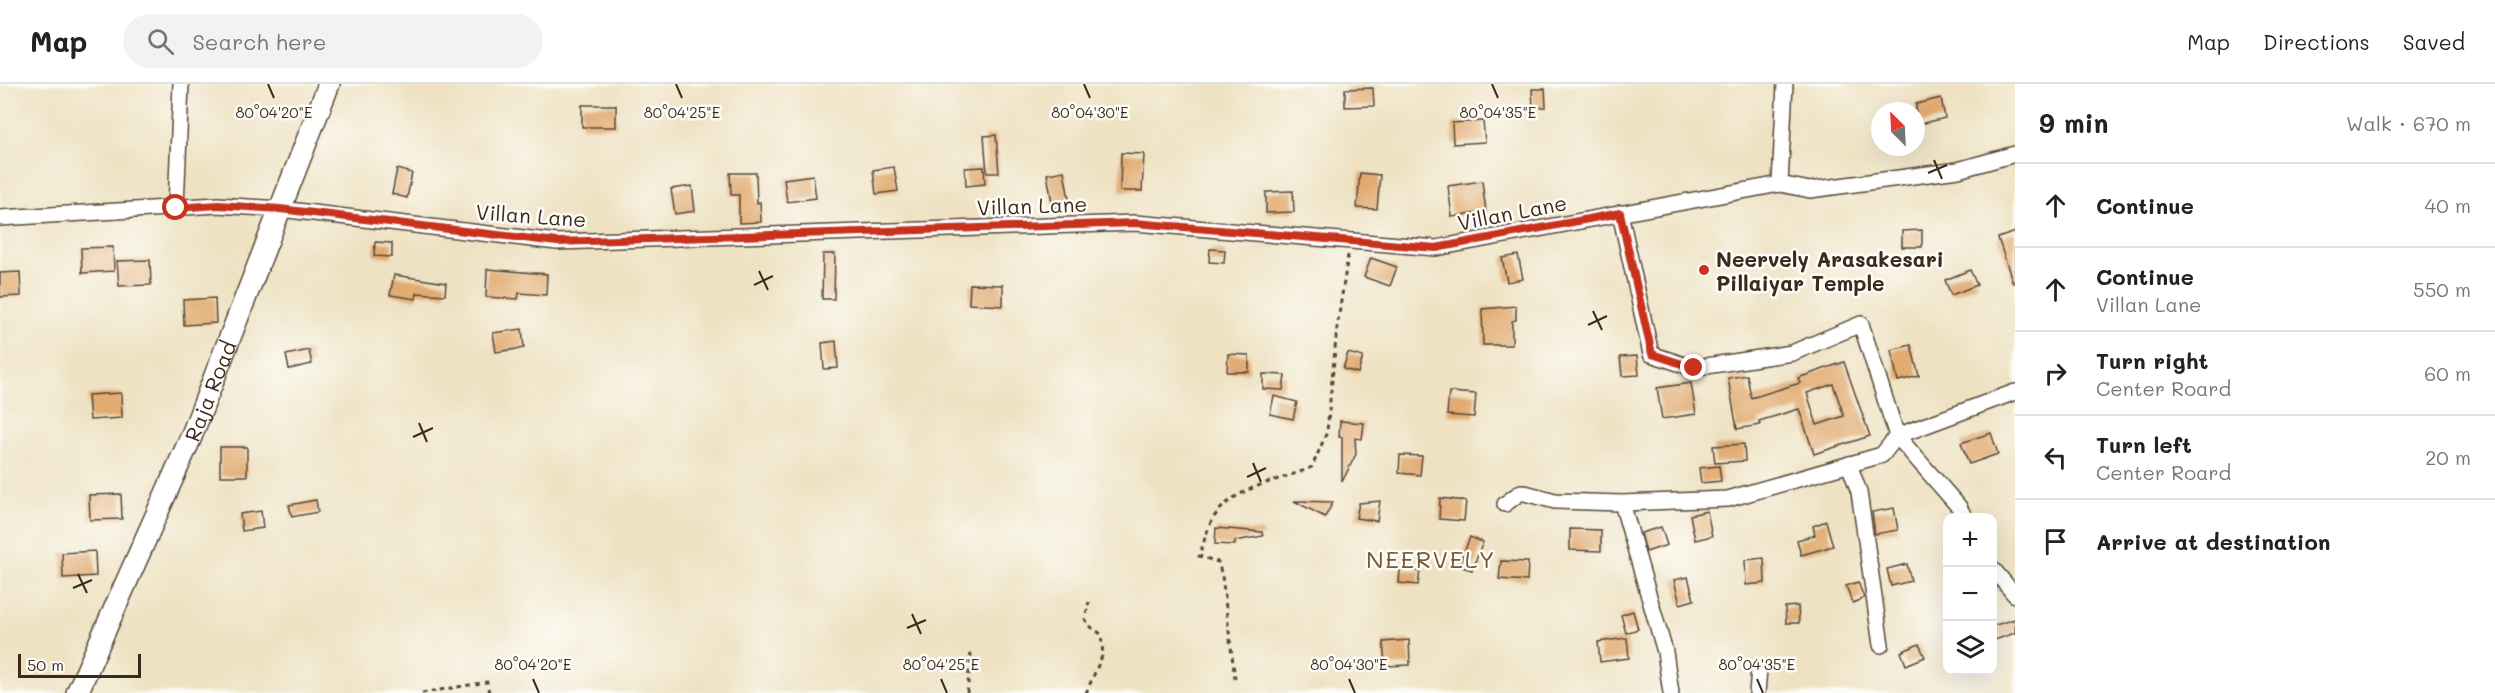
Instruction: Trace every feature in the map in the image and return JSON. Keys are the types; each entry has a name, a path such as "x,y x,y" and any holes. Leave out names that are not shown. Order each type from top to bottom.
{"street":[{"path":"176,208 181,84"},
{"name":"Raja Road","path":"77,693 191,437 329,84"},
{"path":"1785,84 1780,184 1810,190 1958,170 2015,154"},
{"name":"Villan Lane","path":"0,218 218,205 280,209 557,242 1135,223 1436,248 1780,184"},
{"path":"1620,213 1652,354 1694,368 1792,353 1860,324 1897,436 1962,513"},
{"path":"1505,504 1521,492 1555,501 1622,503 1728,499 1881,455 1897,436 2015,392"},
{"path":"1849,464 1859,492 1881,645"},
{"path":"1622,503 1665,652 1671,693"},
{"path":"1997,574 2015,595"},
{"path":"1757,693 1759,669"}],"path":[{"path":"1235,679 1222,576 1218,562 1199,556 1212,518 1227,501 1246,490 1290,477 1312,466 1327,432 1337,328 1349,241"},
{"path":"1086,693 1103,654 1101,634 1084,619 1089,602"},
{"path":"967,693 971,653"},
{"path":"422,693 487,682 489,693"}],"building":[{"path":"1373,88 1374,106 1345,107 1345,89"},
{"path":"1532,89 1545,89 1546,107 1533,108"},
{"path":"1941,98 1945,118 1925,123 1924,102"},
{"path":"582,105 616,105 616,127 582,127"},
{"path":"1483,121 1485,142 1453,144 1452,123"},
{"path":"996,135 999,173 987,173 984,136"},
{"path":"1121,153 1144,154 1142,191 1120,191"},
{"path":"894,167 898,191 876,194 873,170"},
{"path":"984,167 985,184 966,186 965,168"},
{"path":"397,169 412,173 407,198 392,194"},
{"path":"1064,171 1070,205 1053,208 1047,174"},
{"path":"730,173 756,173 757,203 760,202 761,222 739,223 739,195 731,195"},
{"path":"1360,173 1380,175 1377,209 1357,208"},
{"path":"813,175 816,198 787,202 784,179"},
{"path":"1482,181 1486,212 1452,217 1448,186"},
{"path":"692,186 695,211 675,214 671,189"},
{"path":"1293,191 1294,212 1266,213 1266,192"},
{"path":"1922,230 1922,247 1902,247 1902,231"},
{"path":"2015,232 2015,282 2013,283 1998,238"},
{"path":"375,242 392,243 392,257 374,256"},
{"path":"113,247 114,271 82,273 81,248"},
{"path":"1210,249 1225,250 1224,263 1209,262"},
{"path":"823,254 835,254 834,299 822,299"},
{"path":"1518,255 1523,279 1507,282 1502,258"},
{"path":"1371,258 1397,267 1390,286 1364,277"},
{"path":"150,260 151,285 119,286 117,261"},
{"path":"487,269 547,274 546,295 519,293 518,299 486,297"},
{"path":"1970,270 1977,285 1951,295 1945,280"},
{"path":"20,272 21,296 0,297 0,273"},
{"path":"394,275 446,283 445,295 417,293 416,299 390,295"},
{"path":"970,284 1003,285 1003,306 969,304"},
{"path":"215,298 216,323 184,325 183,300"},
{"path":"1516,306 1516,320 1512,321 1512,345 1483,345 1482,309"},
{"path":"522,329 524,348 496,352 493,333"},
{"path":"836,341 838,368 824,369 822,343"},
{"path":"1911,345 1919,376 1898,381 1891,350"},
{"path":"309,350 312,364 289,369 286,355"},
{"path":"1348,353 1363,357 1358,373 1343,369"},
{"path":"1228,354 1249,355 1249,372 1227,372"},
{"path":"1637,356 1639,375 1622,376 1620,357"},
{"path":"1844,362 1870,436 1814,454 1799,409 1759,421 1760,425 1737,429 1728,378 1747,375 1751,398 1800,383 1798,378","holes":["1833,384 1844,416 1817,425 1807,393"]},
{"path":"1263,374 1285,375 1283,390 1263,389"},
{"path":"1691,383 1696,414 1662,419 1657,388"},
{"path":"1449,392 1476,394 1474,417 1447,415"},
{"path":"121,393 122,418 90,420 88,395"},
{"path":"1274,396 1297,402 1293,419 1270,414"},
{"path":"1340,421 1364,423 1362,439 1355,438 1356,454 1342,482 1342,437 1339,437"},
{"path":"1991,433 1998,454 1969,464 1961,443"},
{"path":"1744,444 1745,461 1715,463 1713,446"},
{"path":"220,447 247,447 247,476 220,476"},
{"path":"1400,455 1422,456 1420,475 1399,473"},
{"path":"1719,466 1721,481 1701,483 1699,468"},
{"path":"121,494 122,519 90,520 89,495"},
{"path":"1440,498 1466,501 1464,521 1439,519"},
{"path":"316,500 318,512 292,517 289,505"},
{"path":"1294,501 1333,502 1325,517"},
{"path":"1380,501 1377,521 1356,518 1359,503"},
{"path":"1894,508 1898,530 1875,534 1872,512"},
{"path":"261,511 263,528 242,531 240,514"},
{"path":"1707,511 1712,536 1695,540 1690,515"},
{"path":"1826,521 1833,546 1801,555 1797,540 1815,535 1813,526"},
{"path":"1661,527 1667,545 1646,552 1641,533"},
{"path":"1216,528 1262,532 1263,536 1235,541 1235,545 1215,544"},
{"path":"1570,529 1601,530 1601,551 1570,550"},
{"path":"1470,537 1483,542 1472,570 1459,566"},
{"path":"95,551 96,576 63,578 62,553"},
{"path":"1764,558 1765,583 1746,585 1745,560"},
{"path":"1501,561 1528,562 1527,581 1499,579"},
{"path":"1907,564 1911,581 1891,586 1887,569"},
{"path":"1400,570 1420,571 1418,585 1399,583"},
{"path":"1688,577 1694,600 1680,604 1674,580"},
{"path":"1858,582 1864,598 1853,603 1846,586"},
{"path":"1798,606 1799,623 1786,623 1785,607"},
{"path":"1633,611 1638,629 1626,633 1621,615"},
{"path":"2015,619 2015,633 1997,639 1997,624"},
{"path":"1627,638 1629,658 1600,662 1598,642"},
{"path":"1409,640 1410,665 1385,666 1383,642"},
{"path":"1919,644 1925,657 1906,665 1901,652"}],"place":[{"name":"Neervely Arasakesari Pillaiyar Temple","path":"1704,270"}],"district":[{"name":"NEERVELY","path":"1431,558"}],"route":[{"path":"176,208 218,205 280,209 557,242 1135,223 1436,248 1620,213 1652,354 1694,368"}]}
